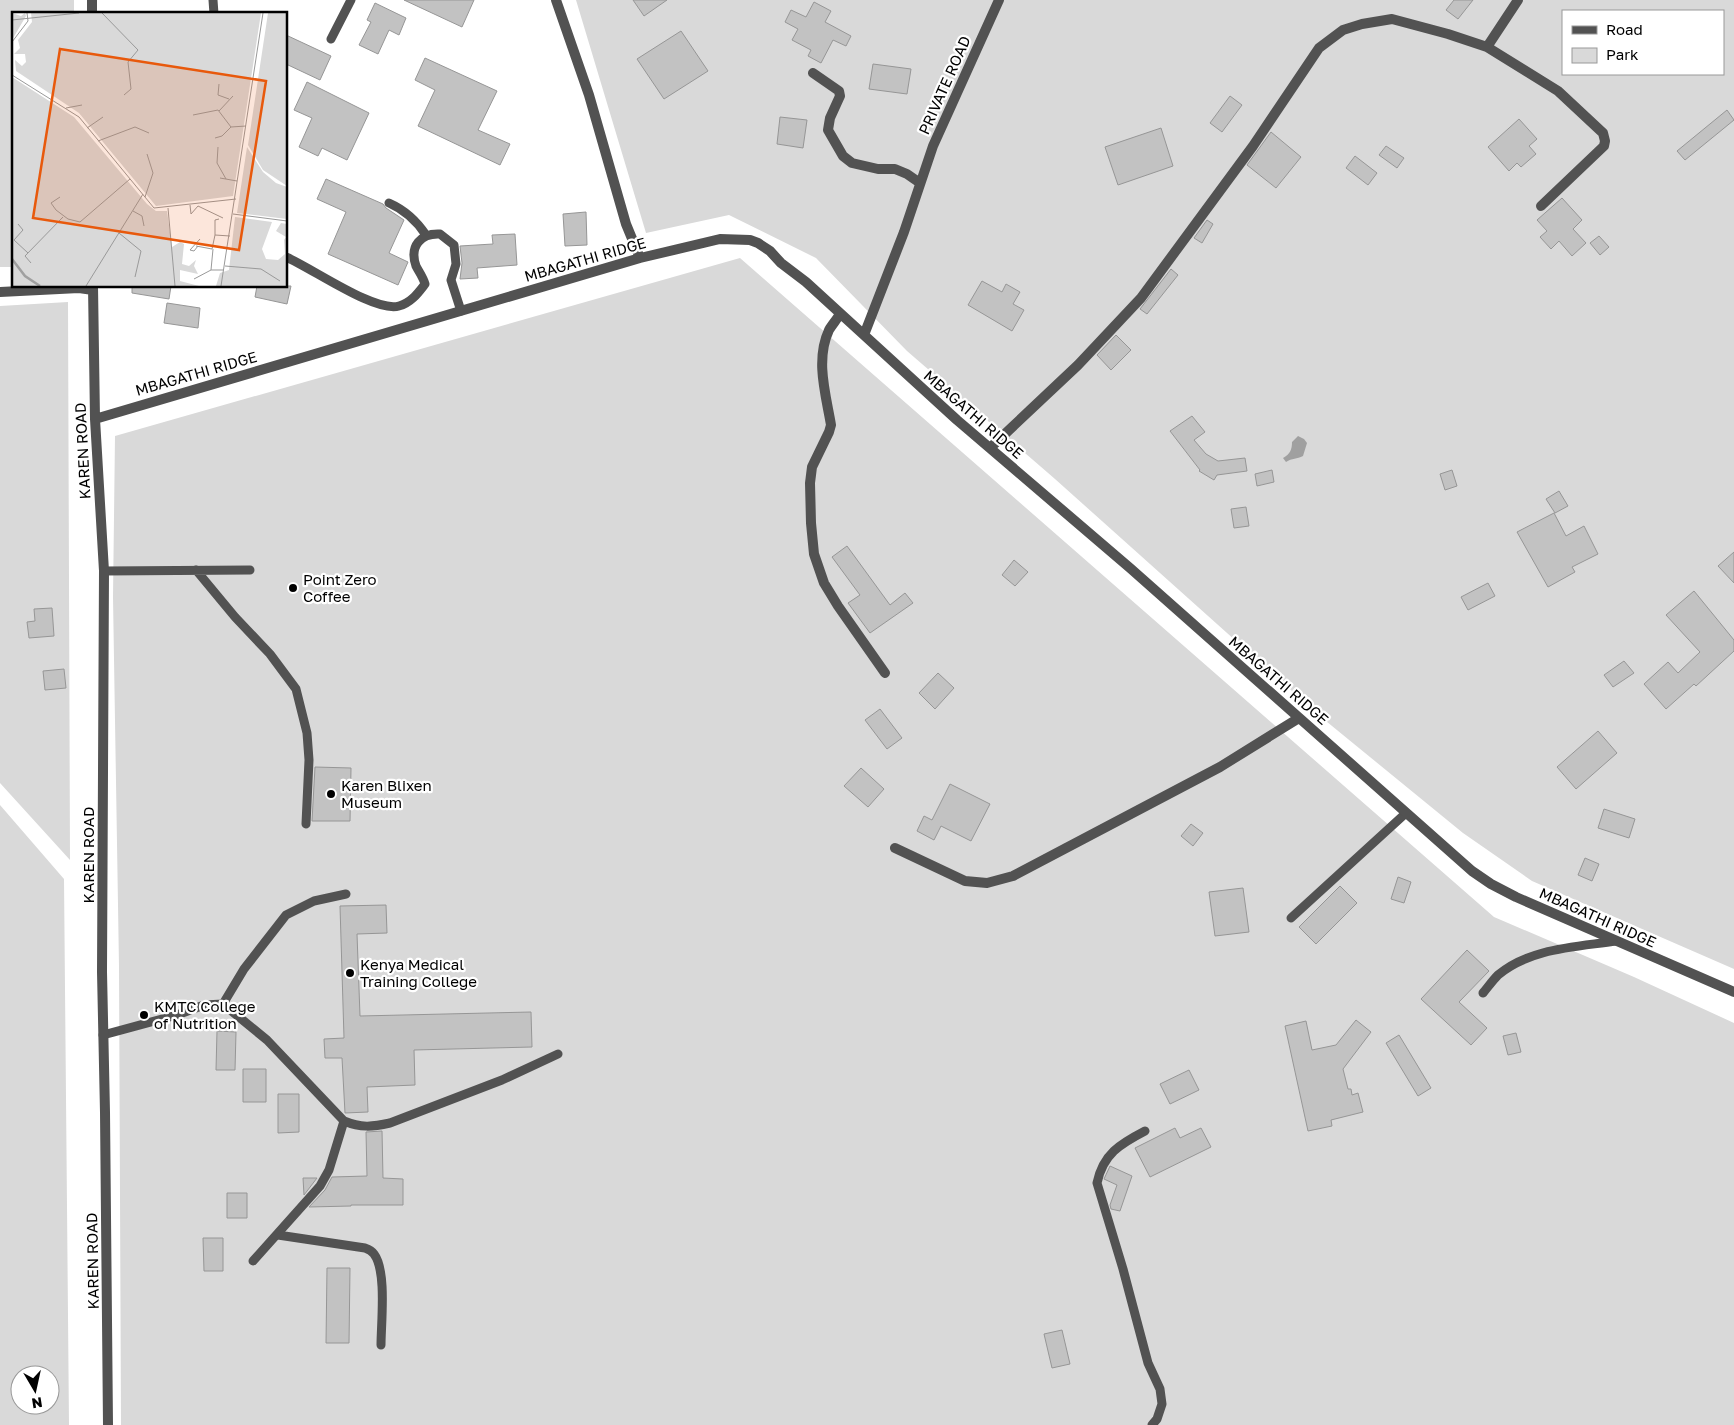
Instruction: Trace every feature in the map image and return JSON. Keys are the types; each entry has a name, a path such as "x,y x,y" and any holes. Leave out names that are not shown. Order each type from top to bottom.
{"street":[{"path":"556,0 589,95 626,224 640,258"},
{"name":"PRIVATE ROAD","path":"864,335 904,232 933,146 999,0"},
{"path":"1487,47 1518,0"},
{"path":"990,448 1078,365 1141,298 1253,146 1319,48 1343,30 1362,24 1392,19 1448,34 1487,47 1558,91 1603,133 1605,138 1604,146 1541,206"},
{"path":"813,73 839,91 840,96 830,118 828,130 843,156 852,163 878,169 895,169 907,174 920,183"},
{"name":"MBAGATHI RIDGE","path":"95,419 640,258 720,239 750,240 770,251 781,263 806,282 990,448 1472,871 1491,884 1516,897 1734,992"},
{"path":"0,292 93,288"},
{"name":"KAREN ROAD","path":"93,288 95,419 104,571 103,1035 108,1425"},
{"path":"840,314 830,330 824,347 822,375 831,425 812,467 810,483 814,554 824,583 885,673"},
{"path":"895,848 965,882 987,883 1013,876 1220,767 1299,718"}],"lane":[{"path":"331,39 351,0"},
{"path":"389,203 414,219 426,235"},
{"path":"288,258 383,306 401,306 411,300 425,284 414,260 415,249 419,241 426,235 440,234 454,245 456,264 451,280 461,311"},
{"path":"196,570 235,617 270,654 296,689 308,742 306,824"},
{"path":"104,571 250,570"},
{"path":"1291,918 1406,813"},
{"path":"223,1004 244,969 286,915 314,901 346,894"},
{"path":"1484,993 1497,976 1514,964 1530,957 1554,951 1616,941"},
{"path":"103,1035 177,1015 204,1005 223,1004 267,1040 344,1121 357,1126 371,1127 390,1123 502,1080 558,1054"},
{"path":"253,1261 320,1186 329,1170 344,1121"},
{"path":"1145,1131 1123,1142 1107,1157 1099,1172 1097,1183 1123,1269 1148,1364 1160,1389 1162,1404 1157,1419 1152,1425"},
{"path":"278,1234 365,1248 374,1253 379,1263 382,1278 381,1345"}],"green space":[{"path":"0,0 74,0 74,12 12,12 12,267 0,267"},
{"path":"576,0 1734,0 1734,969 1532,881 1463,833 1321,717 1055,479 907,351 816,258 729,215 646,233"},
{"path":"740,258 1494,917 1634,977 1734,1023 1734,1425 121,1425 119,966 113,597 115,436"},
{"path":"68,302 70,860 0,783 0,306"},
{"path":"0,805 64,879 69,1425 0,1425"}],"shaded area":[{"path":"1298,436 1307,443 1303,456 1286,462 1283,458 1289,453 1292,442"}],"building":[{"path":"404,0 474,0 462,27"},
{"path":"633,0 667,0 644,16"},
{"path":"1454,0 1473,0 1458,19 1446,10"},
{"path":"814,2 831,11 825,22 851,36 846,46 833,40 821,63 808,56 811,50 792,40 798,29 785,22 791,10 806,17"},
{"path":"375,3 406,18 399,35 389,30 378,54 359,45 371,22 367,20"},
{"path":"681,31 708,71 664,99 637,59"},
{"path":"288,36 331,56 320,80 288,65"},
{"path":"425,58 497,91 478,130 510,144 500,165 418,126 435,90 415,80"},
{"path":"873,64 911,69 907,94 869,89"},
{"path":"307,82 369,113 347,160 322,148 318,156 299,147 312,118 294,110"},
{"path":"1230,96 1242,105 1222,132 1210,123"},
{"path":"1727,110 1734,120 1685,160 1677,151"},
{"path":"780,117 807,120 803,148 777,144"},
{"path":"1519,119 1537,139 1529,146 1536,154 1521,167 1517,163 1509,171 1488,147"},
{"path":"1161,128 1173,166 1118,185 1105,147"},
{"path":"1271,132 1301,157 1276,188 1247,165"},
{"path":"1386,146 1404,158 1397,168 1379,155"},
{"path":"1355,156 1377,173 1368,185 1346,168"},
{"path":"326,179 383,204 404,220 389,253 408,262 398,285 328,254 346,212 317,199"},
{"path":"1562,198 1582,220 1573,229 1586,243 1572,256 1559,241 1551,249 1540,237 1547,231 1537,220"},
{"path":"586,212 587,245 565,246 563,214"},
{"path":"1207,220 1213,224 1202,243 1194,238"},
{"path":"515,234 517,265 477,268 478,278 460,279 462,263 460,246 493,244 492,235"},
{"path":"1599,236 1609,247 1600,255 1590,243"},
{"path":"1171,269 1178,275 1147,314 1140,309"},
{"path":"982,281 1002,292 1006,284 1020,292 1013,304 1024,310 1012,331 968,305"},
{"path":"288,286 291,286 287,304 255,297 257,288 288,288"},
{"path":"132,288 171,288 169,299 132,293"},
{"path":"167,303 200,308 198,328 164,323"},
{"path":"1116,335 1131,350 1111,370 1097,355"},
{"path":"1192,416 1205,432 1194,440 1206,454 1218,461 1245,458 1247,471 1217,475 1214,480 1199,471 1170,431"},
{"path":"1272,470 1274,482 1257,486 1255,474"},
{"path":"1452,470 1457,486 1445,490 1440,474"},
{"path":"1559,491 1568,506 1555,513 1546,499"},
{"path":"1246,507 1249,526 1234,528 1231,509"},
{"path":"1554,513 1566,536 1584,526 1598,554 1572,567 1575,572 1548,587 1517,532"},
{"path":"847,546 890,605 905,593 913,603 870,633 848,603 860,595 832,557"},
{"path":"1734,552 1734,583 1718,566"},
{"path":"1014,560 1028,572 1015,586 1002,575"},
{"path":"1488,583 1495,596 1468,610 1461,597"},
{"path":"1694,591 1734,640 1734,651 1696,686 1694,684 1666,709 1644,684 1668,662 1678,673 1700,652 1666,615"},
{"path":"52,608 54,636 29,638 27,622 35,621 34,609"},
{"path":"1624,661 1634,673 1613,687 1604,675"},
{"path":"64,669 66,688 45,690 43,671"},
{"path":"938,673 954,688 935,709 919,693"},
{"path":"880,709 902,738 887,749 865,720"},
{"path":"1598,731 1617,753 1576,789 1557,767"},
{"name":"Karen Blixen Museum","path":"315,767 351,768 350,821 312,821"},
{"path":"861,768 884,789 868,807 844,786"},
{"path":"950,784 990,804 971,841 941,826 934,840 917,831 924,816 932,820"},
{"path":"1604,809 1635,819 1629,838 1598,828"},
{"path":"1191,824 1203,833 1193,846 1181,836"},
{"path":"1585,858 1599,864 1592,881 1578,875"},
{"path":"1398,877 1411,882 1404,903 1391,899"},
{"path":"1340,886 1357,903 1316,944 1299,927"},
{"path":"1243,888 1249,932 1215,936 1209,892"},
{"name":"Kenya Medical Training College","path":"386,905 387,933 357,934 360,1016 531,1012 532,1047 414,1050 415,1085 367,1087 368,1112 345,1113 342,1058 325,1058 324,1039 344,1038 340,906"},
{"path":"1467,950 1489,971 1459,1002 1487,1028 1471,1045 1421,999"},
{"path":"1356,1020 1371,1032 1343,1069 1348,1089 1351,1089 1352,1095 1358,1093 1363,1112 1331,1120 1332,1126 1308,1131 1285,1026 1306,1021 1312,1050 1336,1045"},
{"path":"217,1031 236,1032 235,1070 216,1070"},
{"path":"1516,1033 1521,1052 1508,1055 1503,1036"},
{"path":"1399,1035 1431,1088 1418,1096 1386,1043"},
{"path":"243,1069 266,1069 266,1102 243,1102"},
{"path":"1189,1070 1199,1090 1170,1104 1160,1084"},
{"path":"278,1094 299,1094 299,1132 278,1133"},
{"path":"1175,1128 1180,1138 1201,1128 1211,1147 1150,1177 1135,1148"},
{"path":"382,1131 383,1178 403,1179 403,1205 309,1207 325,1190 332,1177 367,1176 366,1132"},
{"path":"1110,1166 1132,1176 1120,1211 1111,1209 1110,1205 1117,1185 1104,1179"},
{"path":"303,1178 317,1178 304,1195"},
{"path":"227,1193 247,1193 247,1218 227,1218"},
{"path":"203,1238 223,1238 223,1271 204,1271"},
{"path":"327,1268 350,1268 349,1343 326,1343"},
{"path":"1062,1330 1070,1364 1052,1368 1044,1334"}],"place":[{"name":"Point Zero Coffee","path":"293,588"},
{"name":"Karen Blixen Museum","path":"331,794"},
{"name":"Kenya Medical Training College","path":"350,973"},
{"name":"KMTC College of Nutrition","path":"144,1015"}]}
